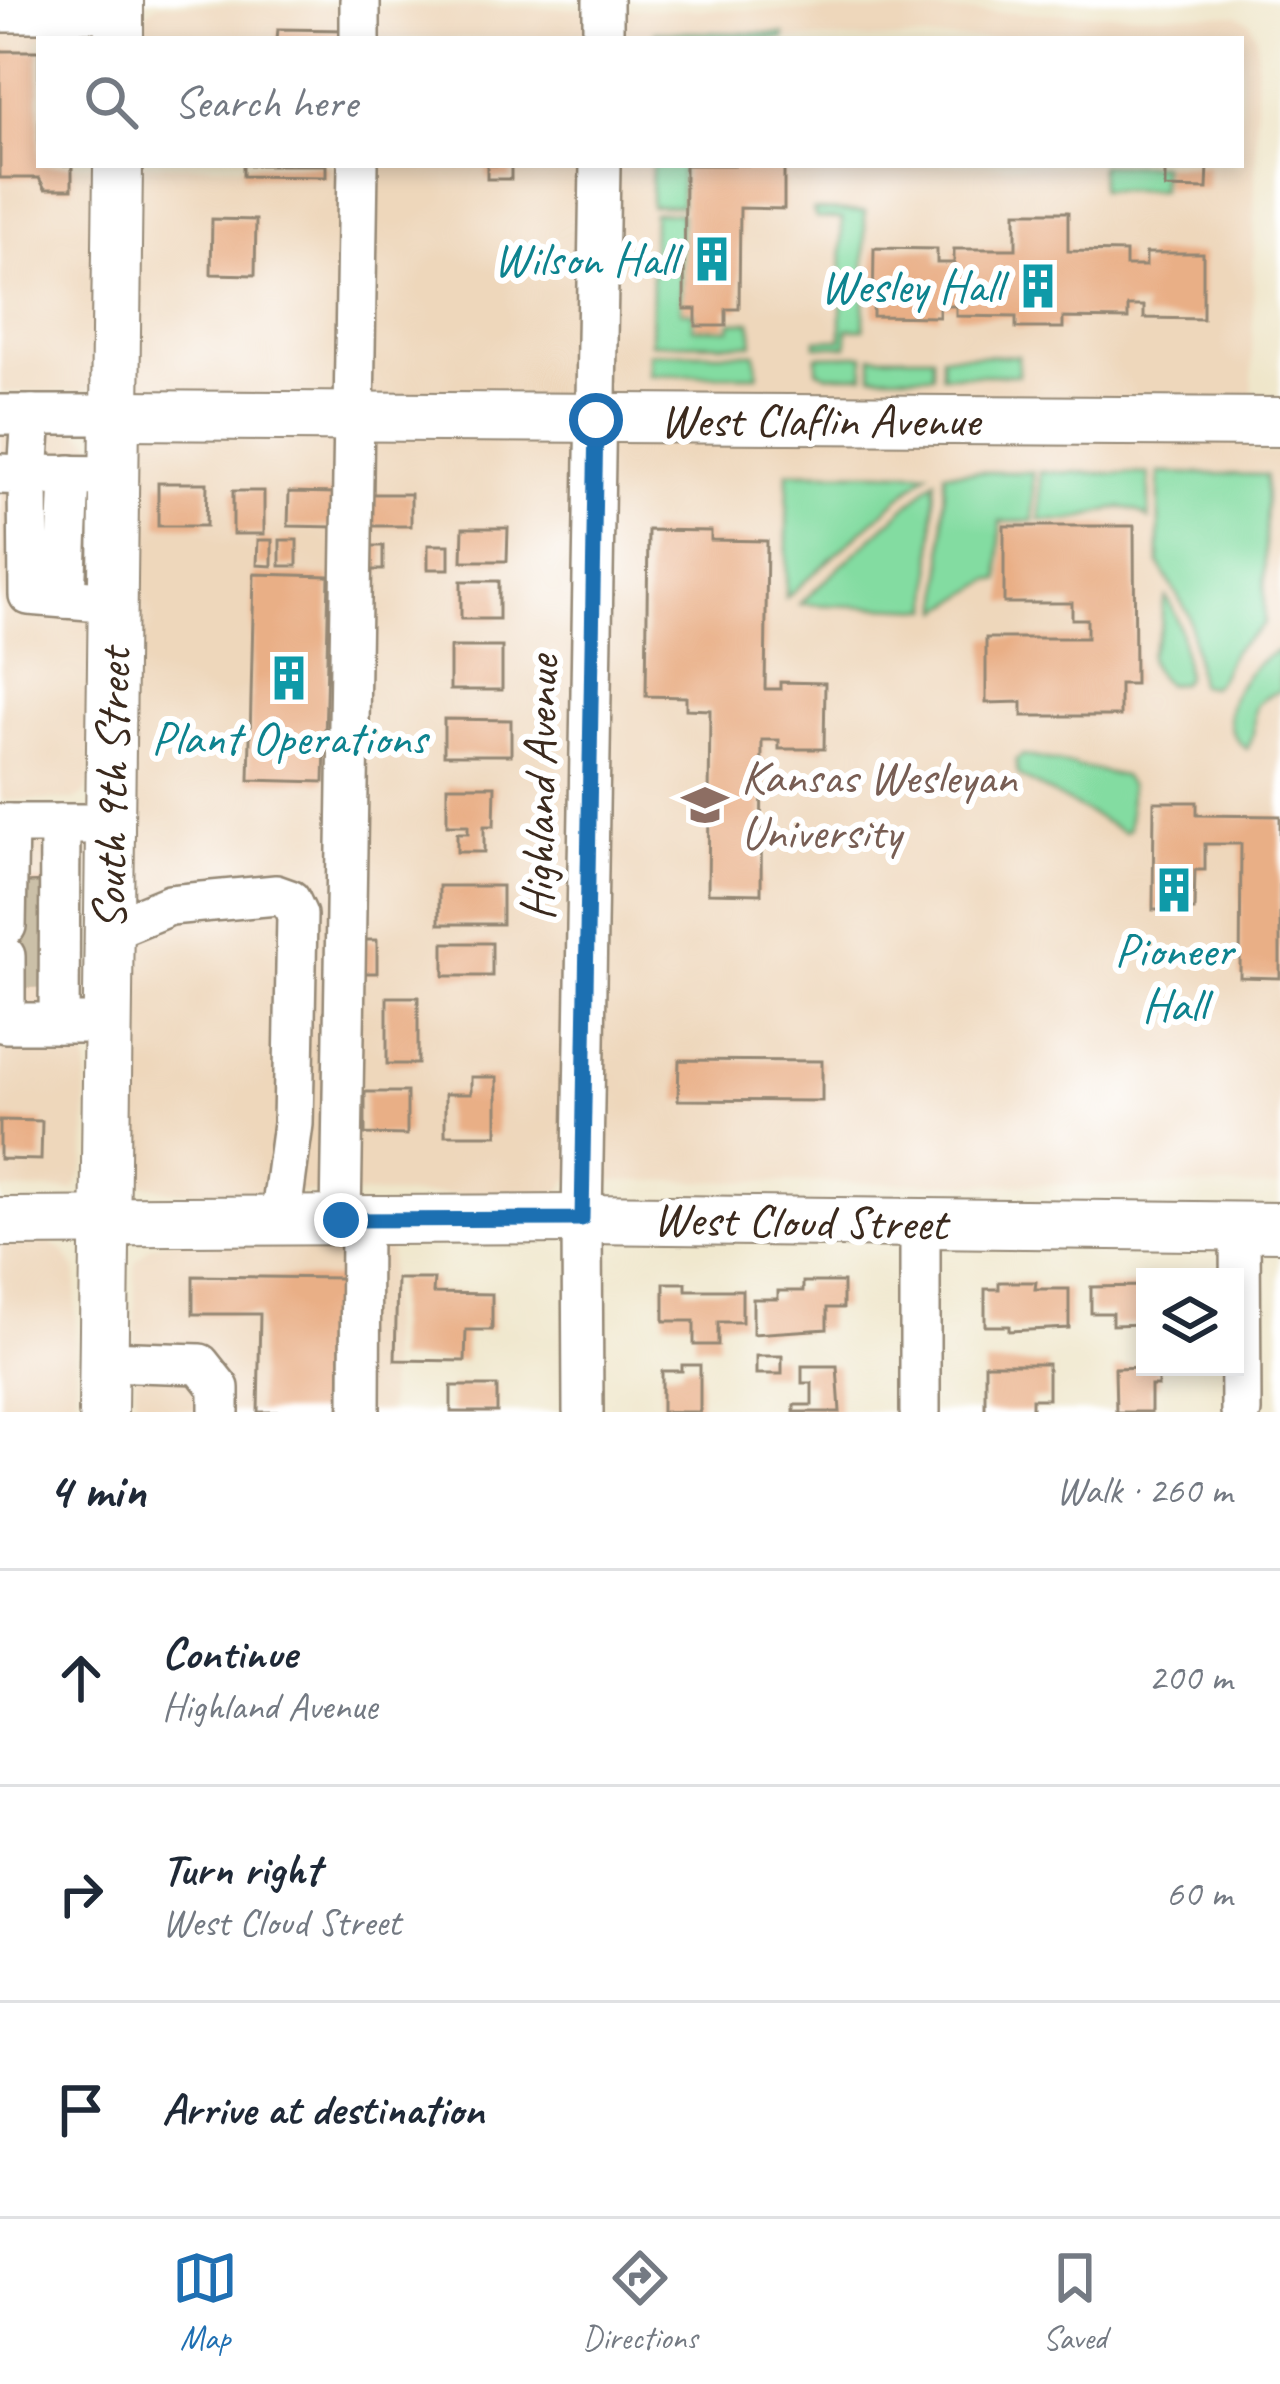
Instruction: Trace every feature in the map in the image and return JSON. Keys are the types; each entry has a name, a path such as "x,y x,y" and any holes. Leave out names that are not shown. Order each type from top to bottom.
{"main road":[{"name":"South 9th Street","path":"103,1412 113,602 93,475 116,415 118,168"},
{"name":"West Claflin Avenue","path":"116,415 1280,422"},
{"name":"West Cloud Street","path":"0,1222 582,1219 1260,1227"}],"street":[{"path":"360,0 360,36"},
{"path":"602,36 603,0"},
{"path":"0,12 119,17"},
{"path":"358,168 342,1123 360,1412"},
{"name":"Highland Avenue","path":"583,1412 582,1219 600,168"},
{"path":"16,415 14,475 29,595 113,602"},
{"name":"West Claflin Avenue","path":"16,415 116,415"},
{"path":"14,475 93,475 65,598"},
{"path":"59,1022 4,824 110,825"},
{"path":"60,824 4,1022 107,1023"},
{"path":"290,900 314,882 346,869"},
{"path":"109,930 170,905 276,895 290,900 297,915 293,1124 280,1220"},
{"path":"293,1124 342,1123"},
{"path":"920,1223 920,1412"},
{"path":"1241,1412 1260,1227"},
{"path":"103,1361 200,1364 219,1388 219,1412"}],"shaded area":[{"name":"Kansas Wesleyan University","path":"159,4 1236,15 1250,22 1257,52 1251,452 1280,453 1280,1187 568,1180 560,1192 545,1197 169,1191 143,1184 131,1174 125,1157 139,168 1244,168 1244,36 141,36 148,11"},
{"path":"78,22 94,36 36,36 36,168 100,168 94,386 82,392 0,392 0,23"},
{"path":"0,430 76,430 96,449 90,779 86,793 75,800 0,800"},
{"path":"0,833 69,833 91,847 85,1165 74,1190 0,1190"},
{"path":"173,1238 390,1243 388,1412 135,1412 135,1262 150,1247"},
{"path":"0,1242 48,1242 63,1251 76,1271 75,1412 0,1412"}],"green space":[{"path":"655,32 784,34 784,36 654,36"},
{"path":"652,168 681,168 681,206 651,206"},
{"path":"1100,168 1161,168 1161,190 1100,190"},
{"path":"813,210 865,212 864,329 847,329 847,346 816,346 816,340 841,339 842,219 816,218"},
{"path":"653,213 681,213 681,311 693,313 693,328 730,329 731,322 751,322 753,344 651,343"},
{"path":"649,353 755,353 758,375 649,375"},
{"path":"864,355 864,375 827,375 817,370 817,356"},
{"path":"942,355 1018,356 1018,375 942,375"},
{"path":"872,356 933,356 933,375 872,375"},
{"path":"788,472 928,472 786,598"},
{"path":"945,472 1033,472 1033,521 1000,522 1000,580 991,580 942,610"},
{"path":"1040,472 1149,474 1149,519 1120,508 1071,520 1040,520"},
{"path":"1159,473 1266,475 1264,624 1233,652 1211,687 1199,685 1189,615 1159,564"},
{"path":"935,480 931,609 800,604"},
{"path":"1166,597 1181,636 1186,678 1181,683 1166,684 1150,660"},
{"path":"1280,650 1280,691 1255,708 1247,749 1235,737 1230,708 1254,667"},
{"path":"1023,755 1123,776 1130,786 1129,829 1124,832 1023,778 1016,760"}],"building":[{"path":"278,29 346,30 346,36 277,36"},
{"path":"0,51 36,51 36,168 72,168 72,189 45,189 39,178 0,178"},
{"path":"243,168 326,168 326,177 243,176"},
{"path":"487,168 511,168 511,179 487,179"},
{"name":"Wilson Hall","path":"685,168 784,168 784,209 740,208 739,309 726,309 726,326 696,326 696,309 684,309"},
{"path":"1165,168 1208,168 1207,189 1165,188"},
{"name":"Wesley Hall","path":"1016,212 1068,212 1068,251 1126,252 1126,266 1146,266 1146,253 1203,253 1203,319 1144,318 1144,306 1128,306 1128,319 1063,318 1063,328 1016,328 1016,317 956,316 956,306 939,306 939,317 873,316 874,248 937,249 937,263 954,263 954,249 1016,249"},
{"path":"212,219 256,220 255,275 211,274"},
{"path":"158,483 207,483 206,526 158,526"},
{"path":"233,491 264,491 264,534 233,534"},
{"path":"289,492 336,493 335,527 288,526"},
{"path":"365,494 411,494 411,526 365,526"},
{"path":"1004,526 1134,526 1135,684 1120,684 1120,716 1022,716 1022,702 986,703 986,638 1087,638 1087,619 1072,619 1072,603 1004,603"},
{"path":"463,528 508,528 507,561 462,561"},
{"path":"648,530 711,531 711,540 767,541 765,689 780,689 780,682 825,683 824,749 779,749 779,740 762,740 761,894 708,893 710,710 686,709 686,697 646,696"},
{"path":"258,540 272,540 272,566 257,565"},
{"path":"280,540 297,540 297,566 280,566"},
{"path":"428,545 449,545 449,569 428,569"},
{"path":"360,546 383,546 383,570 360,570"},
{"name":"Plant Operations","path":"254,574 329,576 324,782 249,780"},
{"path":"461,581 499,581 499,619 461,619"},
{"path":"450,647 502,647 502,690 450,690"},
{"path":"444,719 511,720 511,755 444,755"},
{"path":"447,786 495,786 494,826 484,826 484,852 457,852 457,833 468,833 468,825 447,825"},
{"name":"Pioneer Hall","path":"1154,802 1197,802 1197,815 1280,816 1280,978 1240,977 1241,844 1205,844 1205,870 1195,870 1194,910 1153,910"},
{"path":"53,882 54,985 21,986 0,956 20,883"},
{"path":"439,886 502,886 502,924 439,924"},
{"path":"350,940 377,940 377,973 350,973"},
{"path":"444,943 492,943 492,976 444,976"},
{"path":"387,997 418,997 418,1064 387,1064"},
{"path":"679,1060 822,1061 822,1101 678,1100"},
{"path":"471,1077 497,1077 497,1135 445,1135 445,1094 471,1094"},
{"path":"365,1092 407,1092 407,1135 365,1134"},
{"path":"0,1120 42,1121 41,1160 0,1159"},
{"path":"193,1276 341,1278 339,1412 258,1412 260,1314 193,1314"},
{"path":"397,1279 434,1279 433,1293 492,1294 492,1330 466,1330 465,1361 395,1360"},
{"path":"803,1282 843,1282 843,1308 827,1308 827,1329 753,1334 753,1299 778,1299 778,1291 803,1291"},
{"path":"999,1282 1036,1282 1035,1289 1069,1289 1069,1328 1009,1331 1009,1326 985,1326 985,1289 999,1289"},
{"path":"664,1283 686,1283 686,1290 742,1290 742,1322 718,1322 718,1345 694,1345 694,1321 664,1321"},
{"path":"1136,1286 1136,1324 1112,1325 1112,1313 1091,1313 1091,1287"},
{"path":"756,1356 782,1356 782,1374 756,1374"},
{"path":"985,1364 1048,1364 1048,1399 1032,1399 1032,1412 985,1412"},
{"path":"682,1365 700,1365 700,1412 662,1412 662,1371 682,1371"},
{"path":"802,1366 837,1366 840,1412 794,1412 794,1405 812,1405 812,1383 802,1383"},
{"path":"1115,1368 1136,1368 1136,1376 1158,1376 1158,1386 1151,1386 1151,1412 1116,1412"},
{"path":"451,1386 497,1386 497,1412 451,1412"}],"tunnel":[{"path":"20,903 53,903"},
{"path":"5,938 53,937"},
{"path":"21,968 54,968"}],"place":[{"name":"Wilson Hall","path":"712,259"},
{"name":"Wesley Hall","path":"1038,286"},
{"name":"Plant Operations","path":"289,678"},
{"name":"Kansas Wesleyan University","path":"705,805"},
{"name":"Pioneer Hall","path":"1174,890"}],"route":[{"path":"341,1220 582,1219 596,420"}]}
